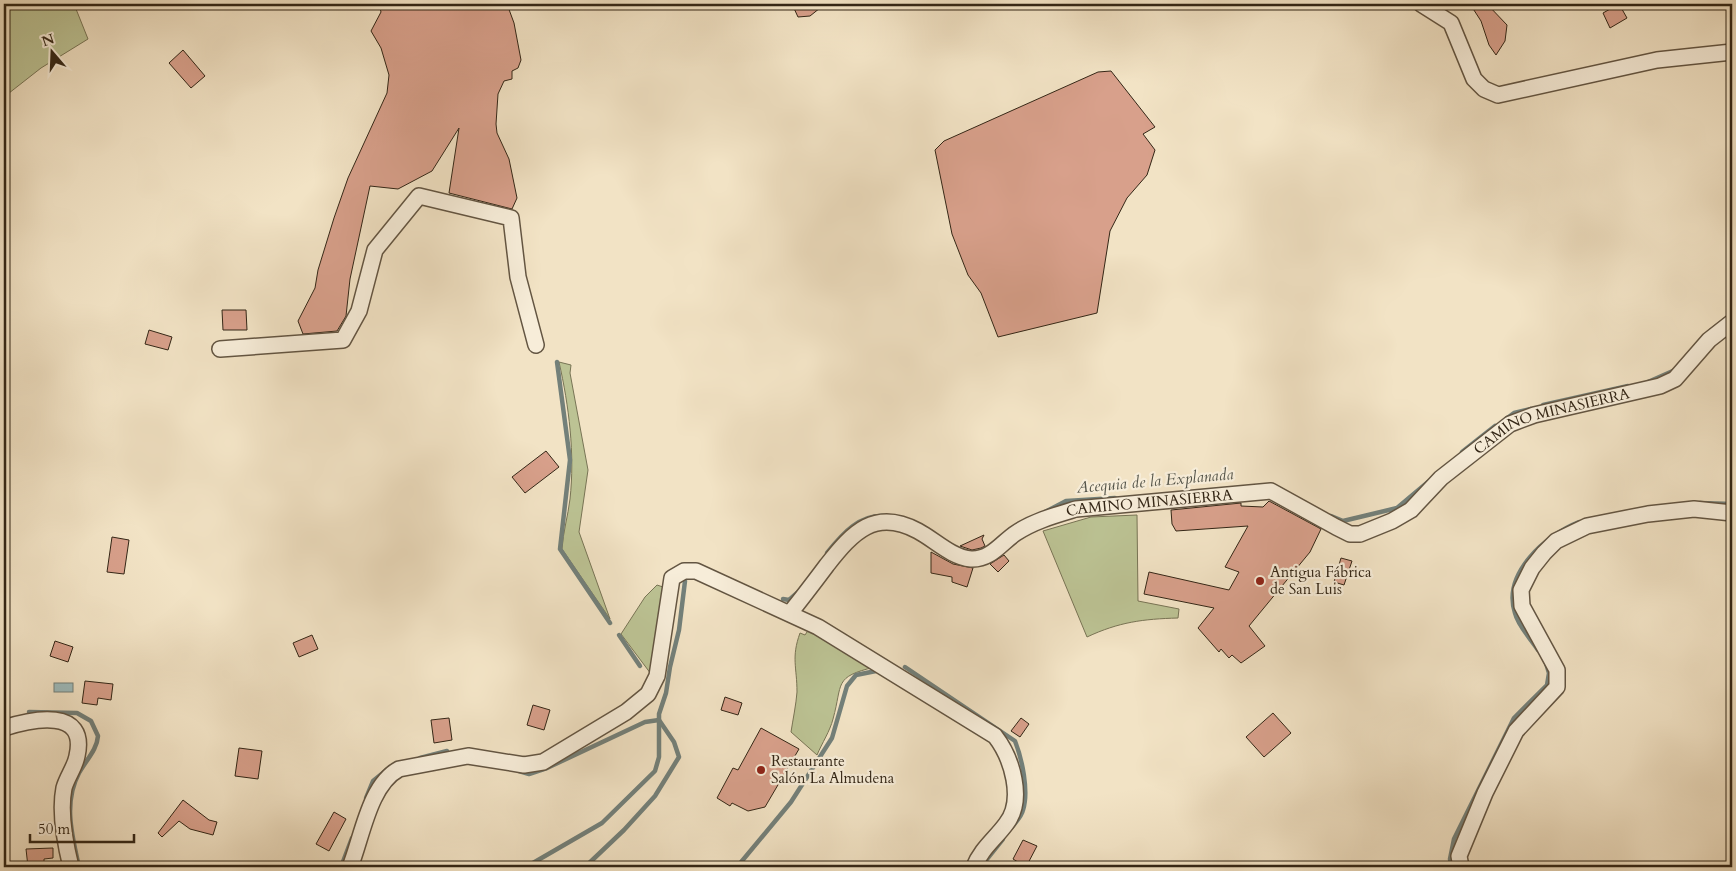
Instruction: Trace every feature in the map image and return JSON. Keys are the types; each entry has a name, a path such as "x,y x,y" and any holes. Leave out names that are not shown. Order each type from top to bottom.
{"street":[{"path":"1421,4 1451,23 1474,80 1484,89 1498,95 1657,60 1732,52"},
{"path":"220,349 343,340 359,311 375,250 419,196 511,218 518,276 536,345"},
{"name":"CAMINO MINASIERRA","path":"790,613 847,540 875,523 896,522 911,527 956,555 972,559 989,555 1017,533 1049,517 1076,509 1271,491 1350,534 1360,534 1411,510 1441,478 1510,424 1553,410 1660,386 1675,379 1709,340 1732,322"},
{"path":"1461,867 1459,856 1485,793 1516,731 1539,704 1557,688 1557,670 1522,606 1522,590 1532,568 1556,541 1587,526 1648,514 1694,509 1732,513"},
{"path":"350,867 364,822 382,782 389,774 398,769 468,756 524,765 543,762 626,712 648,694 657,676 672,578 684,570 696,571 818,626 977,723 995,736 1002,745 1010,764 1013,780 1014,813 977,857 974,867"},
{"path":"4,728 29,720 48,720 65,722 76,731 79,738 78,753 64,787 62,817 71,867"}],"green space":[{"path":"4,4 74,4 88,39 41,68 4,97"},
{"path":"559,362 571,365 570,373 588,470 579,532 610,619 562,549 570,499 572,465 566,396"},
{"path":"1137,515 1138,601 1179,609 1178,618 1131,622 1087,637 1043,531 1091,517"},
{"path":"657,585 663,587 664,596 651,674 621,634 645,597"},
{"path":"809,629 875,667 852,674 842,683 832,724 817,755 791,732 797,692 795,662 797,642 800,633 805,635"}],"water":[{"path":"54,683 73,683 73,692 54,692"}],"building":[{"path":"379,4 507,4 514,23 521,60 518,68 512,71 512,79 504,81 498,94 496,124 497,133 509,159 517,198 512,209 449,193 459,128 432,171 398,189 370,186 350,279 346,316 337,331 303,334 298,321 315,288 318,270 348,178 387,93 389,75 381,48 371,31 381,12"},
{"path":"792,4 825,4 810,16 798,17"},
{"path":"1470,4 1487,4 1507,25 1505,41 1496,55 1489,45 1481,21"},
{"path":"1619,4 1627,18 1610,28 1603,13"},
{"path":"183,50 205,76 191,88 169,63"},
{"path":"1111,71 1155,127 1143,134 1155,150 1147,175 1127,198 1110,231 1097,313 998,337 981,293 968,275 952,234 935,150 944,141 1098,72"},
{"path":"222,310 246,310 247,330 223,330"},
{"path":"149,330 172,337 168,350 145,344"},
{"path":"546,451 559,467 525,493 512,477"},
{"name":"Antigua Fábrica de San Luis","path":"1269,501 1321,529 1310,552 1249,626 1265,646 1241,663 1232,655 1229,658 1221,649 1219,652 1198,628 1214,608 1144,594 1149,572 1229,590 1239,572 1225,567 1248,526 1176,531 1172,524 1171,510 1241,503 1241,506 1263,507"},
{"path":"984,535 982,539 985,546 981,548 972,550 960,546"},
{"path":"112,537 129,540 124,574 107,572"},
{"path":"931,552 953,564 973,568 967,587 952,582 952,577 931,573"},
{"path":"1004,555 1009,561 998,572 990,564"},
{"path":"1341,558 1352,561 1344,585 1334,582"},
{"path":"312,635 318,649 299,657 293,643"},
{"path":"55,641 73,647 68,662 50,656"},
{"path":"85,681 113,684 111,700 98,698 97,705 82,703"},
{"path":"725,697 742,703 738,715 721,710"},
{"path":"533,705 550,710 544,730 527,725"},
{"path":"1273,713 1291,733 1264,757 1246,737"},
{"path":"449,718 452,740 434,743 431,720"},
{"path":"1021,718 1029,724 1020,737 1011,731"},
{"path":"761,728 799,749 765,807 748,811 732,803 730,806 717,798 733,768 738,770"},
{"path":"239,748 262,751 258,779 235,776"},
{"path":"183,800 209,820 217,822 213,835 190,829 179,821 162,837 158,833"},
{"path":"334,812 346,819 329,851 316,844"},
{"path":"1023,840 1037,846 1026,867 1013,859"},
{"path":"53,848 53,858 44,859 44,867 28,867 26,849"}],"waterway":[{"name":"Acequia de la Explanada","path":"1710,331 1732,314"},
{"name":"Acequia de la Explanada","path":"557,362 570,460 560,549 610,623"},
{"name":"Acequia de la Explanada","path":"1648,382 1675,370"},
{"name":"Acequia de la Explanada","path":"1543,405 1628,386"},
{"name":"Acequia de la Explanada","path":"1506,419 1514,413 1531,409"},
{"name":"Acequia de la Explanada","path":"1462,452 1495,426"},
{"name":"Acequia de la Explanada","path":"1331,516 1343,521 1397,508 1428,482"},
{"name":"Acequia de la Explanada","path":"1045,512 1066,501 1115,498"},
{"path":"1700,503 1732,504"},
{"name":"Acequia de la Explanada","path":"827,553 845,532 860,521 877,516 887,516"},
{"path":"1538,650 1522,628 1515,613 1513,598 1515,584 1521,570 1541,546 1553,536 1579,522"},
{"path":"526,867 602,823 655,771 659,757 659,714 666,693 679,630 685,581"},
{"name":"Acequia de la Explanada","path":"783,599 789,600 797,593"},
{"path":"619,635 640,666"},
{"path":"1451,867 1450,859 1454,839 1514,718 1547,685 1549,673 1546,663"},
{"path":"905,667 1015,741 1022,766 1025,802 1019,819 1012,827"},
{"path":"737,867 791,802 832,738 847,686 856,675 876,671"},
{"path":"29,712 77,713 91,721 98,736 93,750 74,784 71,796 70,819 79,867"},
{"path":"519,771 529,774 547,768 645,722 659,720 674,742 679,757 655,796 624,830 585,867"},
{"path":"420,758 447,751"},
{"path":"366,798 373,781 389,768"},
{"path":"341,867 352,838"},
{"path":"983,864 1003,839"}],"place":[{"name":"Antigua Fábrica de San Luis","path":"1260,581"},
{"name":"Restaurante Salón La Almudena","path":"761,770"}]}
